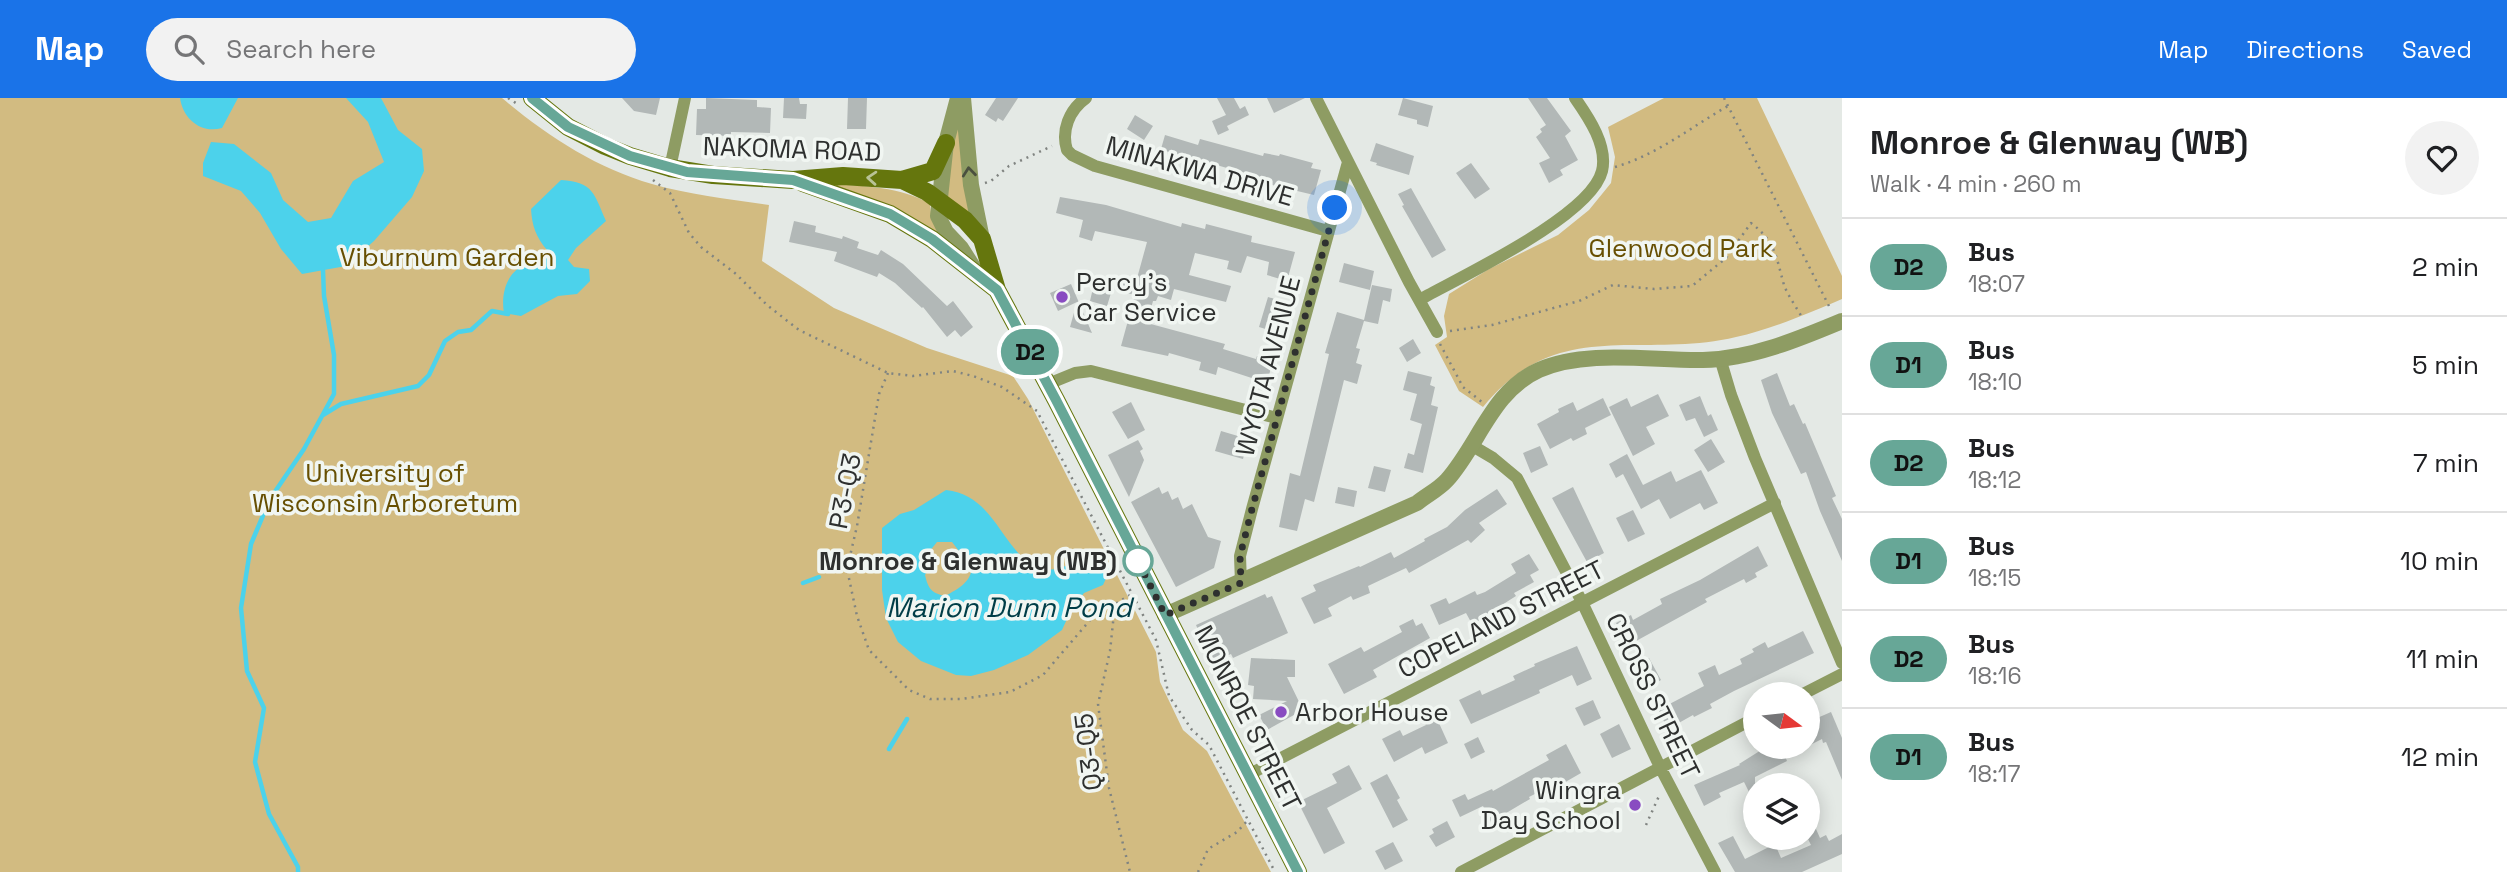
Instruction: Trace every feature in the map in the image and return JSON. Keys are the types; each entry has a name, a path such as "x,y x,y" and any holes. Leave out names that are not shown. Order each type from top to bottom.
{"main road":[{"name":"NAKOMA ROAD","path":"532,98 568,127 605,146 670,168 713,175 793,180 843,176 902,180 938,199"},
{"path":"902,180 933,171 946,144"},
{"name":"MONROE STREET","path":"793,180 890,214 932,239 997,290"},
{"name":"MONROE STREET","path":"938,199 957,213 982,239 997,290 1048,384 1298,872"}],"street":[{"path":"670,168 685,98"},
{"path":"938,199 946,144 961,98"},
{"path":"961,98 971,185 982,239"},
{"path":"1065,145 1064,132 1071,114 1086,98"},
{"path":"1316,98 1437,332"},
{"path":"1420,299 1560,221 1595,187 1602,171 1603,151 1587,116 1575,98"},
{"name":"MINAKWA DRIVE","path":"1065,145 1072,156 1095,166 1328,231"},
{"name":"WYOTA AVENUE","path":"1241,583 1240,556 1348,162"},
{"name":"MONROE STREET","path":"938,199 937,216 941,225 961,248 981,279"},
{"path":"1165,615 1417,503 1446,481 1503,398 1538,370 1562,363 1593,359 1720,358 1769,348 1840,322"},
{"path":"1720,358 1731,395 1842,663"},
{"path":"1048,384 1075,373 1091,372 1277,418"},
{"name":"CROSS STREET","path":"1471,445 1493,458 1517,478 1582,602 1660,766 1715,872"},
{"name":"COPELAND STREET","path":"1248,775 1775,503"},
{"path":"1820,685 1842,674"},
{"path":"1461,872 1743,724"}],"path":[{"path":"1724,98 1840,322"},
{"path":"1602,171 1632,162 1669,143 1728,106"},
{"path":"982,184 1035,152 1065,145"},
{"path":"670,193 689,233 701,247 799,330 888,373 914,376 953,371 973,376 1002,387 1037,411 1156,640 1169,695 1192,730 1209,744 1275,872"},
{"path":"1490,414 1484,403 1463,387 1437,340 1437,332 1492,325 1579,300 1613,285 1654,289 1692,286 1726,258 1751,222 1763,232 1778,257 1785,287 1803,319"},
{"name":"P3-Q3","path":"888,373 879,394 860,512 847,569 857,616 869,650 909,690 930,699 961,699 1010,692 1043,675 1097,612 1115,604"},
{"path":"1115,604 1131,594"},
{"name":"Q3-Q5","path":"1115,604 1110,651 1098,704 1109,788 1130,872"},
{"path":"1646,825 1662,790"},
{"path":"1198,872 1209,849 1237,832 1248,820"}],"green space":[{"name":"University of Wisconsin Arboretum","path":"0,98 502,98 572,149 611,169 681,191 769,205 762,261 834,308 927,348 1013,376 1028,399 1156,652 1160,682 1183,730 1207,751 1271,872 0,872"},
{"name":"Glenwood Park","path":"1664,98 1757,98 1842,276 1842,299 1804,315 1736,337 1700,343 1601,346 1570,350 1541,360 1511,379 1483,407 1459,391 1435,345 1447,337 1444,316 1449,294 1489,269 1558,235 1589,210 1611,183 1615,157 1608,127"},
{"path":"957,127 960,127 972,220 943,195"},
{"path":"830,183 882,188 919,198 930,204 931,213 942,236"}],"water":[{"path":"180,98 238,98 222,128 207,129 189,118"},
{"path":"346,98 381,98 398,130 422,149 424,171 412,197 374,241 346,266 302,274 281,249 260,213 241,191 203,176 203,163 211,142 234,144 271,173 283,200 308,222 331,218 353,181 384,162 368,122"},
{"path":"561,180 587,187 595,197 606,221 576,248 568,260 574,267 589,269 590,281 577,294 558,296 521,316 504,313 504,293 512,274 523,266 546,260 547,250 535,231 531,209"},
{"name":"Marion Dunn Pond","path":"946,490 963,494 977,502 1015,549 1039,568 1056,569 1091,558 1107,562 1110,570 1103,585 1084,593 1072,608 1062,630 1028,655 994,670 971,676 956,675 921,661 898,642 886,618 882,590 882,528 900,514 914,510","holes":["937,542 952,542 972,568 966,582 945,596 931,589 925,575 931,564 929,552"]}],"building":[{"path":"622,98 660,98 656,115 634,111"},
{"path":"706,98 757,100 757,107 771,108 770,133 696,135 697,109 706,109"},
{"path":"784,98 799,98 800,104 807,104 806,119 783,118"},
{"path":"848,98 867,98 866,129 847,129"},
{"path":"996,98 1018,98 1003,121 998,118 996,122 985,115"},
{"path":"1217,98 1234,98 1240,109 1245,106 1249,115 1227,126 1229,130 1218,135 1212,121 1226,115"},
{"path":"1267,98 1305,98 1274,113"},
{"path":"1403,98 1433,106 1428,127 1417,124 1417,120 1398,115"},
{"path":"1528,98 1547,98 1571,131 1565,136 1578,160 1560,170 1563,175 1549,183 1539,163 1550,158 1536,137 1546,125"},
{"path":"1135,115 1153,126 1144,140 1127,129"},
{"path":"1165,135 1198,145 1200,139 1263,156 1264,153 1280,154 1313,163 1311,168 1321,170 1314,195 1247,179 1248,174 1213,164 1212,169 1193,164 1194,162 1161,149"},
{"path":"1376,143 1414,156 1409,175 1370,161"},
{"path":"1471,163 1490,189 1475,199 1456,173"},
{"path":"1411,188 1446,250 1432,258 1398,194"},
{"path":"1060,197 1106,205 1181,227 1182,223 1205,229 1206,224 1252,236 1251,242 1295,252 1287,281 1267,275 1269,262 1247,256 1241,273 1227,269 1229,261 1195,253 1189,275 1231,286 1226,302 1174,289 1171,300 1158,296 1156,301 1153,301 1147,323 1225,344 1223,349 1256,359 1257,356 1273,360 1267,383 1218,367 1216,375 1199,370 1201,362 1169,353 1168,356 1121,346 1135,295 1119,291 1121,278 1136,282 1147,242 1095,231 1092,241 1079,237 1083,220 1056,213"},
{"path":"794,221 816,226 815,232 842,239 843,236 859,242 857,248 878,255 881,250 903,264 947,306 953,301 973,327 961,337 955,330 947,337 923,307 879,273 877,277 834,261 837,252 789,242"},
{"path":"1344,263 1374,271 1370,290 1339,282"},
{"path":"1071,284 1092,333 1070,327 1077,302 1058,311 1050,293"},
{"path":"1372,285 1392,289 1390,302 1383,300 1378,324 1364,321 1356,348 1360,349 1356,363 1362,365 1357,384 1344,380 1314,502 1305,499 1297,531 1279,527 1290,473 1300,476 1329,354 1325,353 1337,312 1364,320"},
{"path":"1093,288 1111,293 1107,306 1090,301"},
{"path":"1268,297 1285,302 1279,333 1259,327"},
{"path":"1413,339 1421,353 1407,362 1399,348"},
{"path":"1408,371 1432,377 1430,385 1435,387 1431,405 1438,407 1423,473 1404,468 1408,453 1414,455 1422,424 1410,420 1417,394 1403,390"},
{"path":"1777,373 1790,406 1794,404 1803,424 1805,423 1836,496 1832,498 1842,519 1842,561 1806,472 1801,474 1772,413 1761,380"},
{"path":"1658,394 1669,416 1646,427 1655,444 1633,456 1609,407 1627,398 1631,407"},
{"path":"1700,396 1708,416 1711,414 1718,430 1704,437 1695,418 1686,421 1679,405"},
{"path":"1603,398 1611,415 1585,428 1587,434 1573,441 1571,438 1550,449 1537,424 1573,402 1577,411"},
{"path":"1131,402 1145,430 1128,439 1112,412"},
{"path":"1221,431 1248,439 1243,459 1215,451"},
{"path":"1711,439 1725,462 1708,472 1694,450"},
{"path":"1138,440 1143,449 1140,451 1144,460 1129,497 1108,455"},
{"path":"1540,446 1548,465 1531,473 1523,453"},
{"path":"1627,454 1643,485 1671,471 1676,482 1701,470 1718,503 1704,510 1700,503 1670,519 1659,499 1641,509 1623,474 1616,478 1609,464"},
{"path":"1374,466 1391,470 1385,492 1368,488"},
{"path":"1159,487 1162,494 1168,491 1172,500 1178,497 1183,509 1192,504 1208,537 1221,541 1214,568 1176,587 1131,502"},
{"path":"1338,487 1357,491 1354,507 1335,503"},
{"path":"1573,487 1604,553 1587,562 1552,498"},
{"path":"1497,489 1507,504 1479,523 1485,530 1471,543 1468,540 1409,573 1406,568 1368,586 1370,593 1353,600 1351,596 1328,608 1332,616 1314,624 1301,598 1316,591 1313,585 1391,552 1394,558 1447,527 1465,510"},
{"path":"1633,510 1645,534 1628,542 1616,518"},
{"path":"1758,546 1768,566 1755,573 1757,577 1746,583 1744,579 1705,599 1707,602 1627,646 1616,623 1631,615 1633,620 1662,604 1660,599 1700,580"},
{"path":"1529,554 1539,570 1530,575 1534,582 1514,593 1516,596 1494,610 1495,612 1472,624 1466,613 1439,625 1430,605 1446,598 1449,604 1475,591 1477,595 1485,592 1516,573 1511,564"},
{"path":"1265,594 1267,598 1272,596 1288,633 1233,658 1231,654 1212,662 1196,625"},
{"path":"1413,619 1416,626 1422,623 1430,638 1373,670 1377,677 1344,694 1328,664 1361,647 1364,652 1402,632 1399,626"},
{"path":"1803,631 1814,653 1753,682 1743,682 1743,687 1710,704 1712,708 1668,729 1658,710 1704,686 1698,673 1715,665 1719,675 1742,664 1740,659 1754,652 1752,649 1765,642 1768,648"},
{"path":"1577,646 1592,679 1577,686 1572,675 1539,690 1540,693 1471,724 1459,700 1480,690 1482,695 1515,680 1513,676 1535,666 1534,664"},
{"path":"1251,658 1295,660 1295,677 1287,677 1303,710 1267,730 1259,715 1287,701 1253,699 1254,686 1248,685"},
{"path":"1649,658 1661,680 1647,688 1635,666"},
{"path":"1593,700 1601,718 1584,726 1575,708"},
{"path":"1434,712 1448,743 1425,754 1422,747 1394,762 1382,739 1400,730 1403,736 1426,725 1422,718"},
{"path":"1831,712 1842,738 1842,780 1826,742 1820,740 1820,717"},
{"path":"1619,724 1631,749 1612,758 1600,734"},
{"path":"1478,737 1485,752 1471,759 1464,744"},
{"path":"1566,744 1581,773 1529,797 1530,799 1491,822 1483,806 1460,817 1452,800 1465,794 1468,800 1492,789 1493,791 1549,760 1546,755"},
{"path":"1745,760 1787,761 1763,773 1743,773 1743,782 1719,793 1721,797 1704,806 1694,785"},
{"path":"1349,765 1362,789 1327,808 1345,843 1324,854 1298,802 1337,783 1332,774"},
{"path":"1387,774 1408,820 1393,828 1370,783"},
{"path":"1447,821 1455,837 1436,847 1429,836 1434,833 1432,829"},
{"path":"1842,834 1842,854 1802,872 1735,872 1718,843 1733,836 1745,859 1763,850 1778,850 1781,858 1799,850 1820,850 1820,838 1826,835 1829,841"},
{"path":"1393,842 1403,861 1385,870 1375,851"}],"waterway":[{"path":"298,872 298,867 269,814 255,762 264,708 247,671 241,608 251,544 270,499 304,449 334,394 334,355 324,296 323,270"},
{"path":"323,415 341,404 418,386 429,375 445,341 458,332 471,330 492,311 508,314"},
{"path":"803,583 819,577"},
{"path":"889,749 907,719"}],"bus line":[{"name":"D2","path":"532,98 568,127 630,156 687,172 793,180 890,214 932,239 997,290 1298,872"}],"place":[{"name":"Percy's Car Service","path":"1062,297"},
{"name":"Monroe & Glenway (WB)","path":"1138,561"},
{"name":"Arbor House","path":"1281,712"},
{"name":"Wingra Day School","path":"1635,805"}],"route":[{"path":"1138,561 1133,551 1165,615 1241,583 1240,556 1335,208"}],"park label":[{"name":"Viburnum Garden","path":"447,257"}]}
